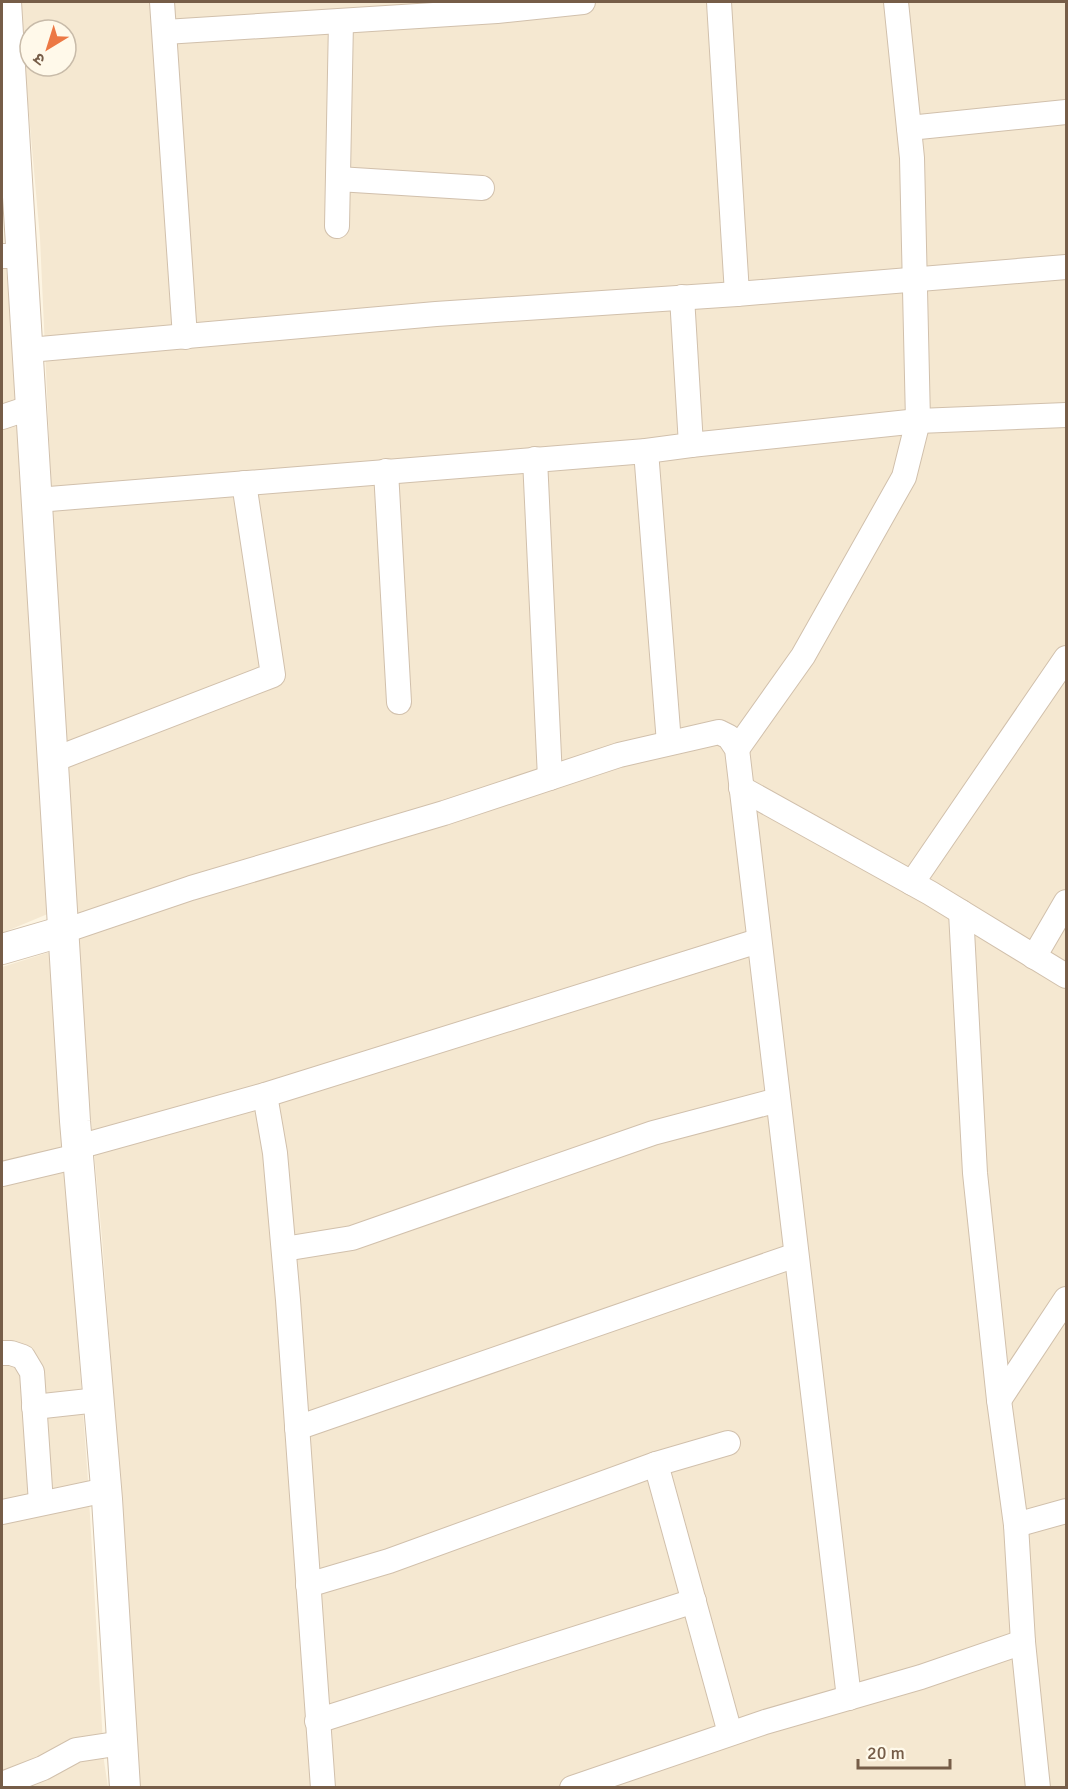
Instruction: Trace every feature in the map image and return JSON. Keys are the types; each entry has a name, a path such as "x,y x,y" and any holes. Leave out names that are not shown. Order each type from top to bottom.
{"street":[{"path":"6,2 12,256 29,350 78,1151 106,1490 124,1788"},
{"path":"162,2 184,337"},
{"path":"165,32 341,21 497,6 583,2"},
{"path":"719,2 736,294"},
{"path":"737,749 803,656 904,477 918,421 912,158 896,2"},
{"path":"337,226 341,21"},
{"path":"909,128 1066,112"},
{"path":"338,179 482,188"},
{"path":"29,350 436,314 736,294 1066,267"},
{"path":"682,297 691,445"},
{"path":"2,417 32,407"},
{"path":"38,500 646,451 918,421 1066,415"},
{"path":"646,451 669,743"},
{"path":"535,459 550,778"},
{"path":"386,471 399,702"},
{"path":"53,760 273,675 244,483"},
{"path":"912,883 1066,658"},
{"path":"2,949 64,931 191,888 444,813 619,755 719,732 729,737 737,749 849,1698"},
{"path":"741,788 912,883 1066,976"},
{"path":"1034,957 1066,902"},
{"path":"961,912 975,1173 999,1400 1016,1525 1023,1642 1038,1788"},
{"path":"2,1174 266,1095 758,940"},
{"path":"266,1095 275,1153 284,1249 323,1788"},
{"path":"284,1249 352,1238 653,1133 778,1100"},
{"path":"297,1428 796,1255"},
{"path":"999,1400 1066,1299"},
{"path":"2,1353 23,1357 32,1372 41,1503"},
{"path":"34,1407 98,1400"},
{"path":"308,1585 389,1561 656,1464 728,1443"},
{"path":"656,1464 730,1733"},
{"path":"2,1512 106,1490"},
{"path":"1016,1525 1066,1511"},
{"path":"317,1721 694,1601"},
{"path":"572,1788 730,1733 921,1677 1023,1642"},
{"path":"2,1784 43,1768 76,1750 122,1743"}],"shaded area":[{"path":"19,2 1066,2 1066,1787 136,1787 122,1511 102,1238 79,990 62,727 40,238 26,78 78,78 78,18 20,18"},
{"path":"2,222 23,457 50,913 2,933"},
{"path":"50,952 88,1481 104,1761 108,1787 2,1788 2,967"}]}
